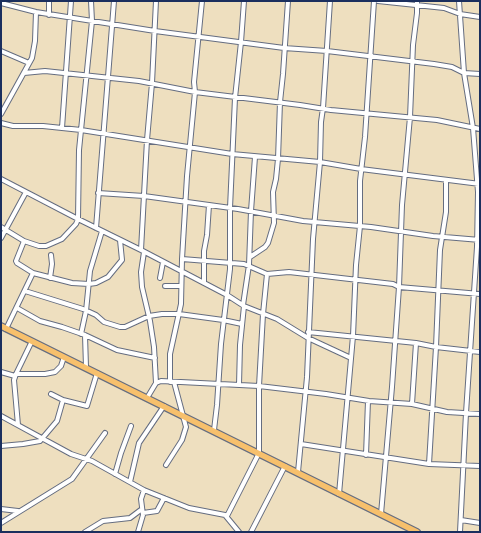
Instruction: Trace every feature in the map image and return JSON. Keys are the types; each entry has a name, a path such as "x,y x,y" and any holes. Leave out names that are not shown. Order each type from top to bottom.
{"main road":[{"path":"4,327 259,452 339,494 417,532"}],"street":[{"path":"49,1 49,14"},
{"path":"62,128 71,1"},
{"path":"1,227 24,241 40,246 46,246 62,239 76,224 78,219 79,150 92,21 91,1"},
{"path":"96,228 114,1"},
{"path":"147,398 156,383 155,358 149,316 142,287 141,272 147,140 152,83 156,1"},
{"path":"166,466 185,434 186,423 182,415 172,382 169,361 182,304 182,258 189,146 195,92 194,82 197,36 202,1"},
{"path":"214,430 223,320 230,264 232,154 235,98 244,1"},
{"path":"250,257 258,253 268,243 274,228 272,192 276,179 278,159 280,102 288,1"},
{"path":"298,472 306,392 314,222 320,162 321,122 330,1"},
{"path":"339,494 353,336 360,226 361,169 367,113 374,1"},
{"path":"378,1 417,3 444,8 460,14 480,17"},
{"path":"459,1 464,73 473,128 478,184 478,240 466,414 460,532"},
{"path":"1,3 36,12 155,31 284,48 327,51 452,67 464,73 480,74"},
{"path":"381,514 399,287 402,205 406,174 413,45 417,3"},
{"path":"1,114 29,63 36,41 36,12"},
{"path":"1,51 29,63"},
{"path":"24,73 45,71 152,83 195,92 235,98 437,120 480,129"},
{"path":"1,122 13,126 42,126 81,130 232,154 320,162 361,169 478,184"},
{"path":"239,385 242,324 250,257 251,211 255,157"},
{"path":"1,179 182,271 244,305 277,319 308,338 351,358"},
{"path":"429,464 440,250 446,212 446,180"},
{"path":"1,238 26,192"},
{"path":"98,192 144,196 209,205 314,222 478,240"},
{"path":"204,283 204,261 209,205"},
{"path":"86,367 83,335 90,271 102,231"},
{"path":"24,241 16,261 33,273 50,278 89,284 104,280 119,265 122,259 120,240"},
{"path":"50,278 52,264 51,255"},
{"path":"182,258 249,266 267,274 286,272 312,274 393,284 399,287 480,294"},
{"path":"160,278 163,262"},
{"path":"4,327 16,308 33,273"},
{"path":"227,516 259,452 259,386 267,274"},
{"path":"165,286 181,286"},
{"path":"25,291 86,311 96,315 104,322 123,328 149,316 159,314 179,314 242,324"},
{"path":"16,308 40,321 83,335 117,350 155,358"},
{"path":"308,332 353,336 394,342 416,343 480,352"},
{"path":"18,425 14,385 16,375 32,341"},
{"path":"412,404 416,343"},
{"path":"1,372 16,375 45,374 55,372 61,366 64,357"},
{"path":"51,394 63,400 87,406 97,373"},
{"path":"156,383 161,381 259,386 368,401 412,404 432,410 480,414"},
{"path":"1,446 38,441 57,422 63,400"},
{"path":"366,455 368,401"},
{"path":"130,482 139,443 164,406"},
{"path":"1,416 76,457 87,459 144,490 189,508 227,516 239,532"},
{"path":"115,474 131,426"},
{"path":"1,523 18,511 72,479 105,433"},
{"path":"301,444 429,464 446,466 480,466"},
{"path":"251,532 285,466"},
{"path":"138,532 143,511 141,499 144,490"},
{"path":"85,532 103,521 130,518 143,511 157,511 164,498"},
{"path":"1,509 18,511"},
{"path":"461,520 480,523"}]}
